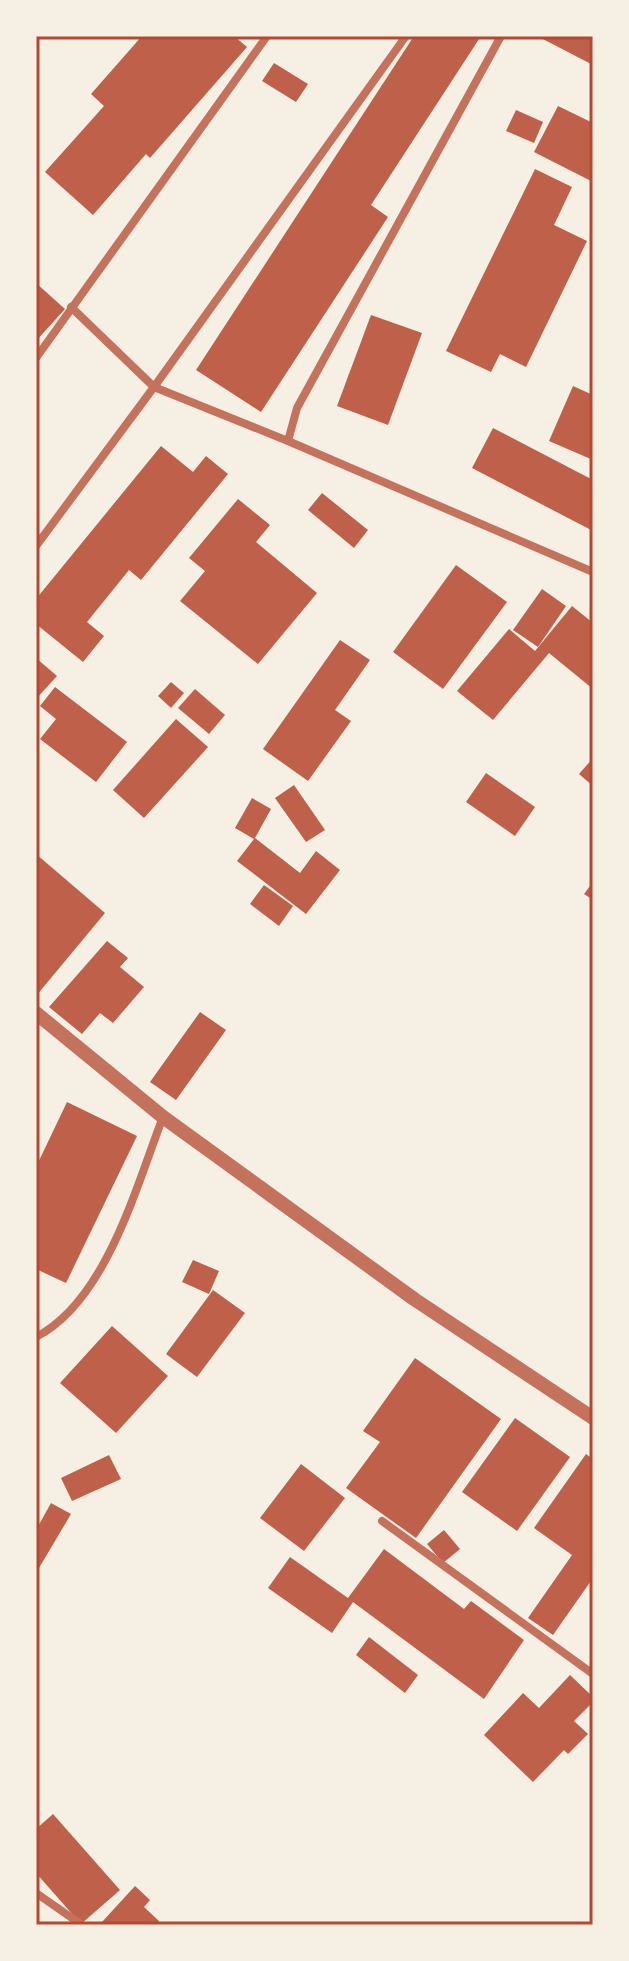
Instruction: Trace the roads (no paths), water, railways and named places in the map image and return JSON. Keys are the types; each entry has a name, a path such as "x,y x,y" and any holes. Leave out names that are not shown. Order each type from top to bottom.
{"street":[{"path":"36,358 267,36"},
{"path":"36,546 406,36"},
{"path":"288,441 297,408 501,36"},
{"path":"71,307 154,387 593,572"},
{"path":"36,1013 163,1117 414,1299 593,1418"},
{"path":"36,1337 52,1329 89,1289 120,1227 163,1117"},
{"path":"382,1521 593,1674"},
{"path":"36,1893 82,1925"}]}
